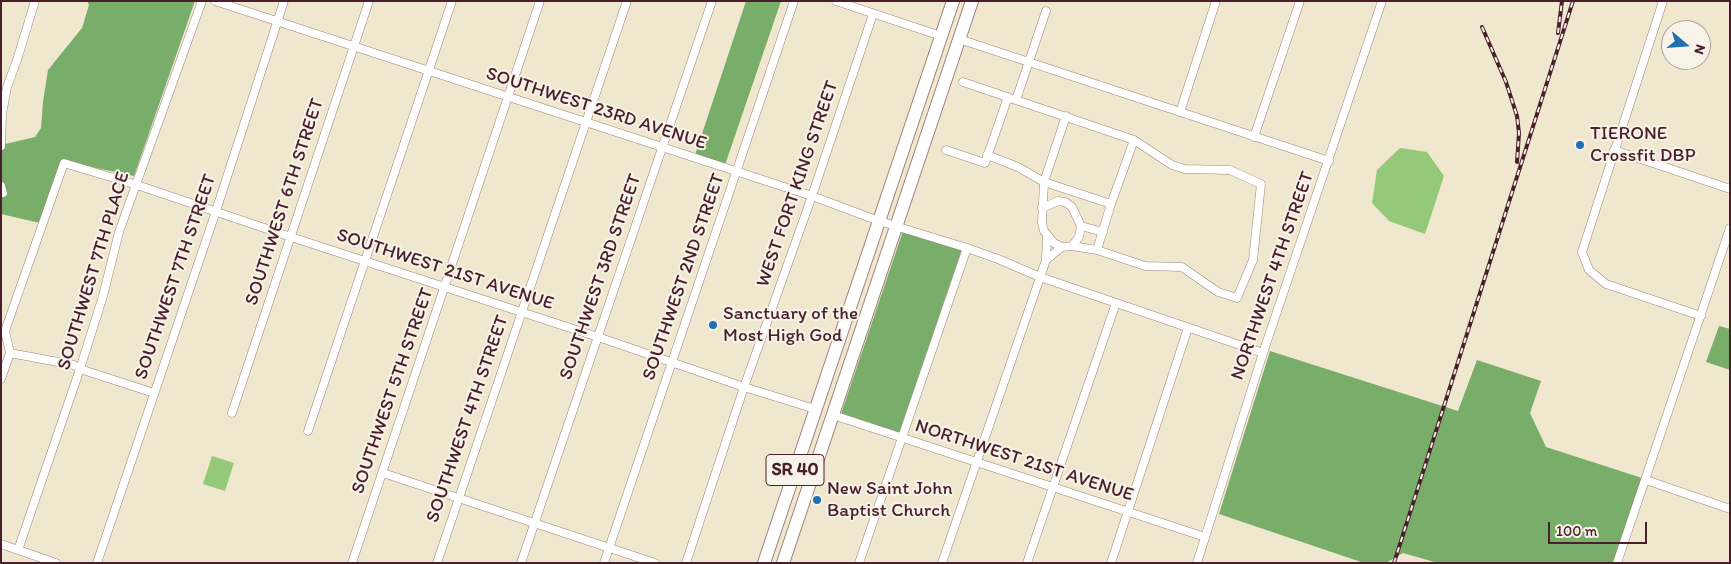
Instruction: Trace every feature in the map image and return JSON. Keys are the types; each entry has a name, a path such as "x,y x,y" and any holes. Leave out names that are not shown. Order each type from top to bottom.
{"main road":[{"name":"SR 40","path":"783,563 972,1"},
{"name":"SR 40","path":"764,563 952,4"},
{"path":"952,4 954,31 960,39"},
{"path":"941,36 948,43 948,73"},
{"path":"833,415 827,408 826,396 845,339 842,329"},
{"path":"812,477 809,472 823,430 823,422 815,409"}],"street":[{"path":"1,146 2,114 7,87 35,1"},
{"name":"SOUTHWEST 7TH PLACE","path":"18,550 104,296 119,232 202,1"},
{"name":"SOUTHWEST 23RD AVENUE","path":"215,1 812,196 879,221 967,248 1040,277 1263,353"},
{"name":"SOUTHWEST 7TH STREET","path":"97,563 216,211 284,1"},
{"name":"SOUTHWEST 6TH STREET","path":"232,413 369,1"},
{"path":"308,431 452,1"},
{"name":"SOUTHWEST 5TH STREET","path":"352,563 540,1"},
{"name":"SOUTHWEST 4TH STREET","path":"437,563 627,1"},
{"name":"SOUTHWEST 3RD STREET","path":"520,563 712,1"},
{"name":"SOUTHWEST 2ND STREET","path":"604,563 794,1"},
{"path":"836,1 941,36"},
{"path":"1180,112 1216,1"},
{"path":"1254,137 1300,1"},
{"name":"NORTHWEST 4TH STREET","path":"1197,563 1263,353 1382,1"},
{"path":"1663,1 1582,252 1589,270 1606,284 1701,316"},
{"path":"1016,100 1046,11"},
{"name":"WEST FORT KING STREET","path":"686,563 744,387 812,196 873,14"},
{"path":"960,39 1329,161"},
{"path":"963,82 1134,140 1172,165 1185,169 1230,170 1261,184 1253,260 1237,298 1218,292 1182,268 1145,266 1097,250 1072,246 1062,247 1046,260"},
{"path":"946,150 985,163 1008,97"},
{"path":"1062,247 1048,237 1044,231 1042,208 1044,182 1066,116"},
{"path":"1097,250 1134,140"},
{"path":"1614,150 1730,190"},
{"path":"987,155 1018,167 1044,182 1111,204"},
{"name":"SOUTHWEST 21ST AVENUE","path":"10,353 5,332 64,163 137,185 364,261 598,336 744,387 815,409"},
{"path":"1042,208 1058,201 1065,202 1072,207 1081,226 1079,237 1072,246"},
{"path":"1081,226 1103,232"},
{"path":"1617,563 1730,228"},
{"path":"942,563 1046,260 1048,237"},
{"path":"859,563 967,248"},
{"path":"1027,563 1116,303"},
{"path":"1111,563 1188,328"},
{"path":"1,379 10,353 74,365 80,369 154,393"},
{"name":"NORTHWEST 21ST AVENUE","path":"833,415 1205,537"},
{"path":"383,473 655,563"},
{"path":"1646,480 1730,509"},
{"path":"1,544 56,563"}],"green space":[{"path":"87,1 195,1 134,176 63,161 40,223 1,214 1,145 35,137 41,128 48,70 82,28 89,5"},
{"path":"746,1 781,1 725,165 695,155"},
{"path":"1400,148 1427,152 1444,176 1425,234 1389,221 1372,203 1377,170"},
{"path":"903,231 962,249 899,433 841,414"},
{"path":"1719,326 1730,329 1730,370 1706,362"},
{"path":"1270,351 1458,411 1477,360 1541,381 1530,413 1546,447 1642,478 1613,563 1438,563 1403,553 1386,563 1364,563 1219,514"},
{"path":"212,456 234,463 225,491 203,484"}],"railway":[{"path":"1558,33 1562,1"},
{"path":"1394,563 1573,1"},
{"path":"1482,27 1506,82 1517,116 1519,133 1517,162"}],"place":[{"name":"TIERONE Crossfit DBP","path":"1580,145"},
{"name":"Sanctuary of the Most High God","path":"713,325"},
{"name":"New Saint John Baptist Church","path":"817,500"}]}
